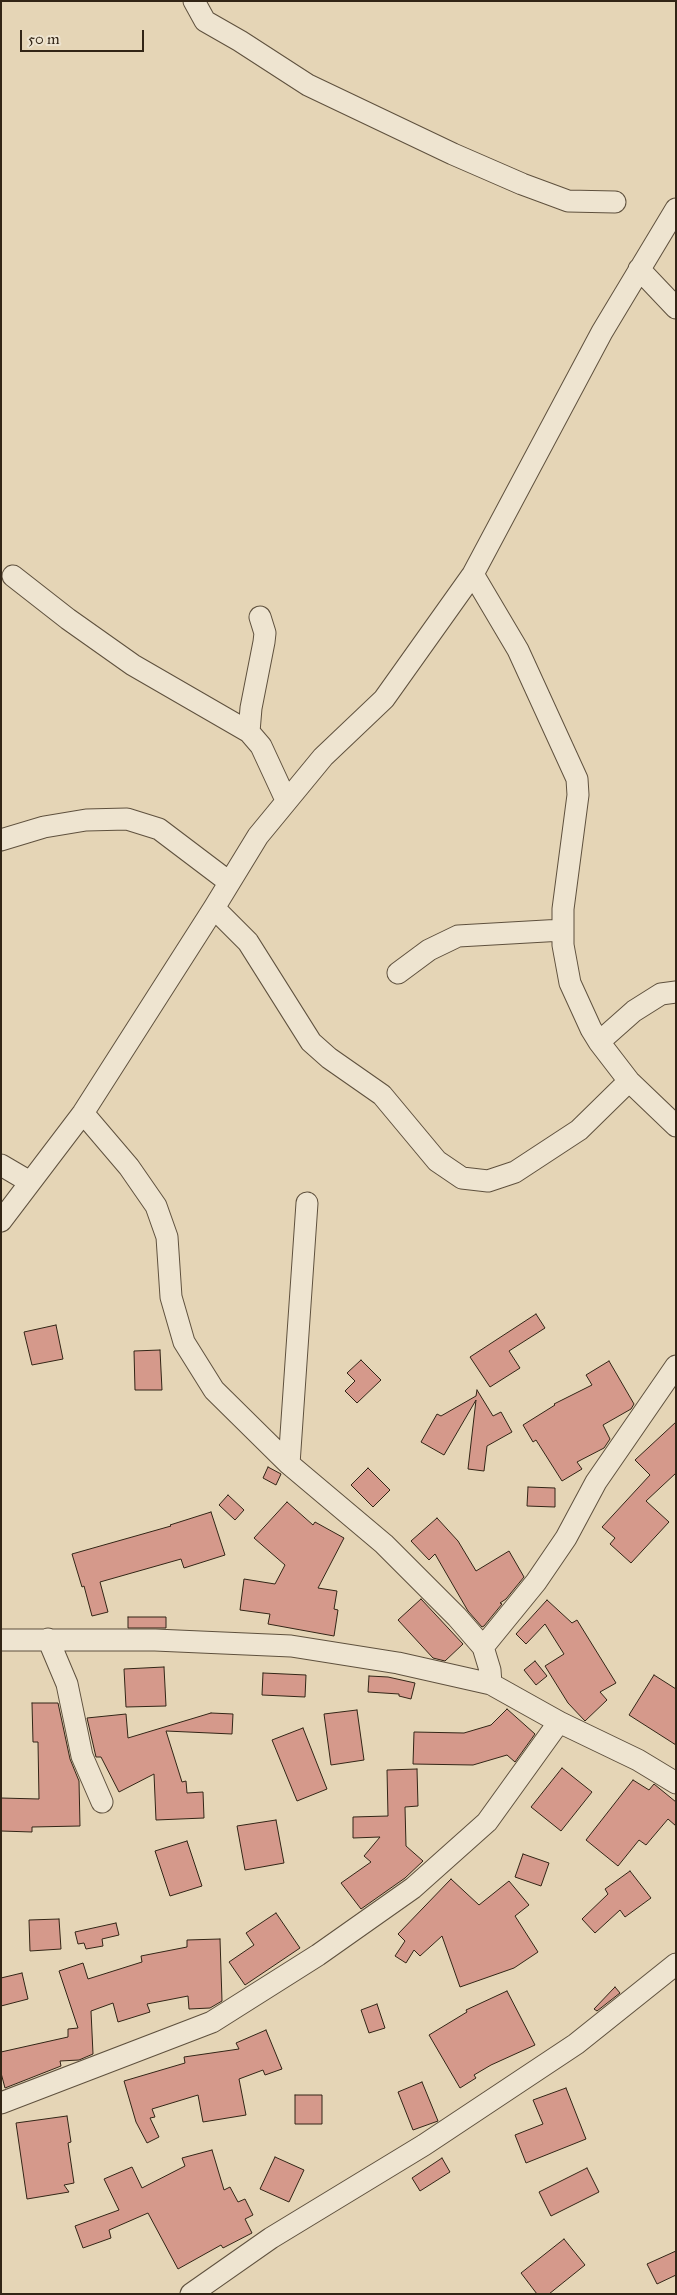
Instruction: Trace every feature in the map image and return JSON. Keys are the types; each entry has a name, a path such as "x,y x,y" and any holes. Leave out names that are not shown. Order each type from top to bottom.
{"street":[{"path":"194,1 205,21 240,41 308,86 522,184 568,200 615,202"},
{"path":"1,1221 83,1113 258,836 323,757 384,699 473,574 602,332 676,209"},
{"path":"639,269 676,308"},
{"path":"473,574 518,650 577,778 578,795 563,909 563,945 570,983 599,1042 629,1081 676,1126"},
{"path":"13,576 68,619 133,665 249,732 261,746 286,800"},
{"path":"249,732 251,708 265,633 260,617"},
{"path":"1,840 44,827 86,820 127,820 159,829 229,882"},
{"path":"214,908 248,942 311,1042 329,1058 382,1095 437,1161 462,1178 488,1181 515,1172 579,1130 629,1081"},
{"path":"398,973 429,950 458,936 563,930"},
{"path":"599,1042 634,1011 661,994 676,992"},
{"path":"83,1113 129,1167 156,1206 167,1237 171,1297 184,1342 214,1390 289,1464 384,1544 457,1617 483,1646 490,1670 491,1684"},
{"path":"1,1165 30,1182"},
{"path":"289,1464 307,1203"},
{"path":"483,1646 536,1582 566,1538 596,1482 676,1366"},
{"path":"48,1639 67,1684 82,1756 102,1802"},
{"path":"1,1640 155,1640 291,1646 398,1663 491,1684 559,1722 638,1760 676,1783"},
{"path":"1,2103 212,2022 318,1955 413,1888 486,1822 559,1722"},
{"path":"191,2294 272,2238 424,2145 576,2044 676,1964"}],"building":[{"path":"536,1314 545,1328 509,1351 520,1368 490,1387 470,1357"},
{"path":"56,1325 63,1359 32,1365 24,1332"},
{"path":"160,1350 162,1390 135,1390 134,1351"},
{"path":"361,1360 381,1380 357,1403 345,1391 355,1381 347,1373"},
{"path":"609,1361 634,1404 631,1409 603,1425 610,1439 604,1448 577,1462 582,1469 562,1481 536,1440 533,1442 523,1425 554,1404 592,1385 586,1375"},
{"path":"477,1390 493,1416 501,1412 512,1432 487,1446 484,1471 468,1469 476,1400 444,1455 421,1442 437,1414 441,1416 476,1396"},
{"path":"676,1422 676,1473 646,1501 669,1522 631,1563 610,1544 615,1538 602,1527 650,1475 635,1460"},
{"path":"268,1467 281,1474 276,1485 263,1478"},
{"path":"368,1468 390,1490 373,1507 351,1485"},
{"path":"528,1487 555,1488 555,1507 527,1506"},
{"path":"228,1495 244,1510 235,1520 219,1505"},
{"path":"287,1502 313,1525 315,1522 344,1538 318,1588 337,1591 334,1609 338,1610 334,1636 268,1624 270,1614 240,1610 244,1579 275,1584 285,1565 254,1538"},
{"path":"211,1512 225,1555 184,1568 181,1559 100,1582 108,1612 92,1616 84,1586 82,1587 72,1554 171,1526"},
{"path":"437,1518 458,1541 476,1571 509,1551 524,1577 506,1599 500,1603 502,1604 482,1627 468,1611 435,1554 429,1560 411,1541"},
{"path":"421,1599 463,1644 445,1661 433,1658 398,1620"},
{"path":"547,1600 572,1623 577,1620 616,1683 600,1692 607,1700 585,1721 568,1703 545,1666 564,1654 545,1624 526,1644 516,1634"},
{"path":"128,1617 166,1617 166,1628 128,1628"},
{"path":"535,1661 547,1676 536,1685 524,1670"},
{"path":"164,1667 166,1706 126,1707 124,1669"},
{"path":"263,1673 306,1675 305,1697 262,1695"},
{"path":"654,1675 676,1689 676,1745 629,1715"},
{"path":"369,1676 388,1677 415,1683 411,1699 399,1696 399,1694 368,1692"},
{"path":"32,1703 58,1703 70,1759 79,1781 80,1826 32,1827 32,1832 1,1831 1,1798 39,1799 38,1742 33,1742"},
{"path":"507,1709 535,1734 515,1762 507,1755 473,1765 413,1764 414,1732 464,1733 491,1725"},
{"path":"357,1710 364,1760 331,1765 324,1714"},
{"path":"211,1713 233,1714 232,1734 166,1731 182,1782 186,1781 187,1793 203,1792 204,1818 156,1820 154,1774 119,1792 101,1757 96,1757 87,1718 126,1714 128,1738"},
{"path":"303,1728 327,1789 297,1801 272,1740"},
{"path":"562,1768 592,1792 561,1831 531,1807"},
{"path":"417,1769 418,1806 405,1807 406,1846 423,1861 405,1878 361,1909 341,1883 371,1862 364,1856 380,1837 353,1838 353,1817 388,1816 387,1770"},
{"path":"633,1780 649,1790 654,1784 676,1802 676,1826 668,1819 646,1845 639,1840 618,1866 586,1840"},
{"path":"276,1820 284,1863 245,1870 237,1826"},
{"path":"187,1841 202,1886 170,1896 155,1851"},
{"path":"523,1854 549,1863 541,1886 515,1877"},
{"path":"630,1871 651,1898 625,1917 620,1910 595,1933 582,1919 608,1894 605,1889"},
{"path":"451,1879 479,1905 509,1881 529,1905 515,1916 538,1952 514,1968 460,1987 442,1936 420,1956 414,1950 406,1963 395,1956 405,1941 398,1934"},
{"path":"276,1913 300,1948 245,1985 229,1962 254,1945 246,1933"},
{"path":"59,1919 61,1949 30,1951 29,1920"},
{"path":"116,1923 119,1935 102,1939 103,1946 86,1949 84,1943 78,1944 75,1932"},
{"path":"220,1939 222,2001 210,2008 189,2009 188,1996 147,2004 150,2012 118,2022 113,2003 91,2011 93,2054 79,2060 60,2061 61,2066 5,2088 1,2073 1,2052 68,2037 68,2029 78,2028 59,1971 83,1963 88,1979 142,1962 141,1956 187,1947 187,1940"},
{"path":"22,1973 28,1999 1,2006 1,1978"},
{"path":"615,1987 620,1993 597,2011 594,2009"},
{"path":"507,1991 535,2045 491,2065 474,2075 476,2078 460,2088 429,2035 467,2012 466,2010"},
{"path":"377,2004 385,2028 369,2033 361,2010"},
{"path":"266,2030 282,2069 265,2075 263,2070 239,2079 246,2115 203,2122 198,2095 152,2109 155,2117 150,2118 159,2137 147,2143 136,2122 124,2081 185,2063 184,2057 239,2049 236,2043"},
{"path":"422,2082 438,2121 413,2130 398,2092"},
{"path":"566,2088 586,2139 526,2163 515,2135 543,2124 533,2100"},
{"path":"295,2095 322,2095 322,2124 295,2124"},
{"path":"67,2116 71,2142 68,2143 74,2183 64,2185 69,2192 27,2199 16,2123"},
{"path":"212,2150 224,2190 230,2187 238,2202 245,2199 253,2215 245,2219 252,2233 223,2248 221,2245 178,2269 148,2213 109,2230 111,2238 83,2248 75,2226 119,2210 104,2179 132,2167 142,2188 185,2166 182,2158"},
{"path":"275,2157 304,2170 289,2202 260,2189"},
{"path":"442,2158 450,2172 420,2191 412,2178"},
{"path":"587,2168 599,2192 551,2216 539,2192"},
{"path":"564,2239 585,2265 549,2294 537,2294 521,2273"},
{"path":"676,2251 676,2275 657,2284 647,2264"}]}
